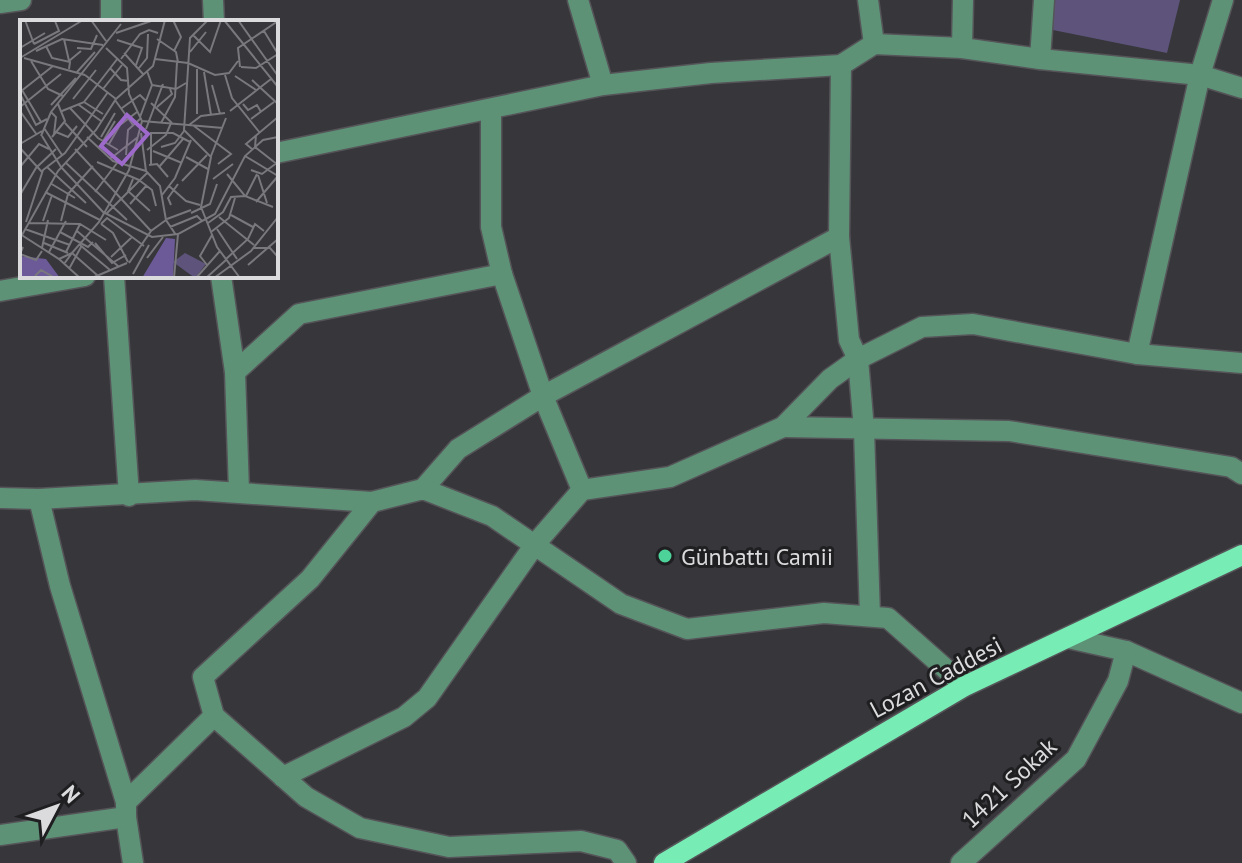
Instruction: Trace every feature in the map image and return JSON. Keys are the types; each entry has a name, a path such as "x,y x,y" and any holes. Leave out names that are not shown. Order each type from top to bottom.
{"main road":[{"name":"Lozan Caddesi","path":"664,863 965,686 1242,555"}],"street":[{"path":"0,3 21,0"},
{"path":"213,0 214,20"},
{"path":"578,0 603,85"},
{"path":"868,0 874,44"},
{"path":"962,48 963,0"},
{"path":"1040,59 1044,0"},
{"path":"1137,354 1200,75 1223,0"},
{"path":"278,153 603,85 711,73 841,65 874,44 962,48 1200,75 1242,88"},
{"path":"841,65 839,237 849,340 858,359 864,430 870,616"},
{"path":"491,110 491,227 502,274 543,396 582,490"},
{"path":"0,498 129,496 195,490 372,502 423,489 458,449 543,396 839,237"},
{"path":"235,372 299,314 502,274"},
{"path":"0,291 74,278"},
{"path":"114,278 129,496"},
{"path":"221,278 235,372 239,491"},
{"path":"283,777 404,717 427,698 536,543 582,490 670,477 783,427 830,379 858,359 922,327 973,324 1137,354 1242,363"},
{"path":"783,427 1009,431 1231,467 1242,474"},
{"path":"423,489 492,516 536,543 621,604 687,629 824,613 888,618 965,686"},
{"path":"39,499 60,586 126,809 133,863"},
{"path":"372,502 310,579 203,677 214,716 306,797 360,828 447,855 581,841 617,850 626,863"},
{"path":"1068,638 1126,651 1242,703"},
{"name":"1421 Sokak","path":"961,863 1076,759 1118,681 1126,651"},
{"path":"0,835 126,809 214,716"}],"shaded area":[{"path":"1050,0 1180,0 1167,53 1048,29"}],"place":[{"name":"Günbattı Camii","path":"665,556"}]}
